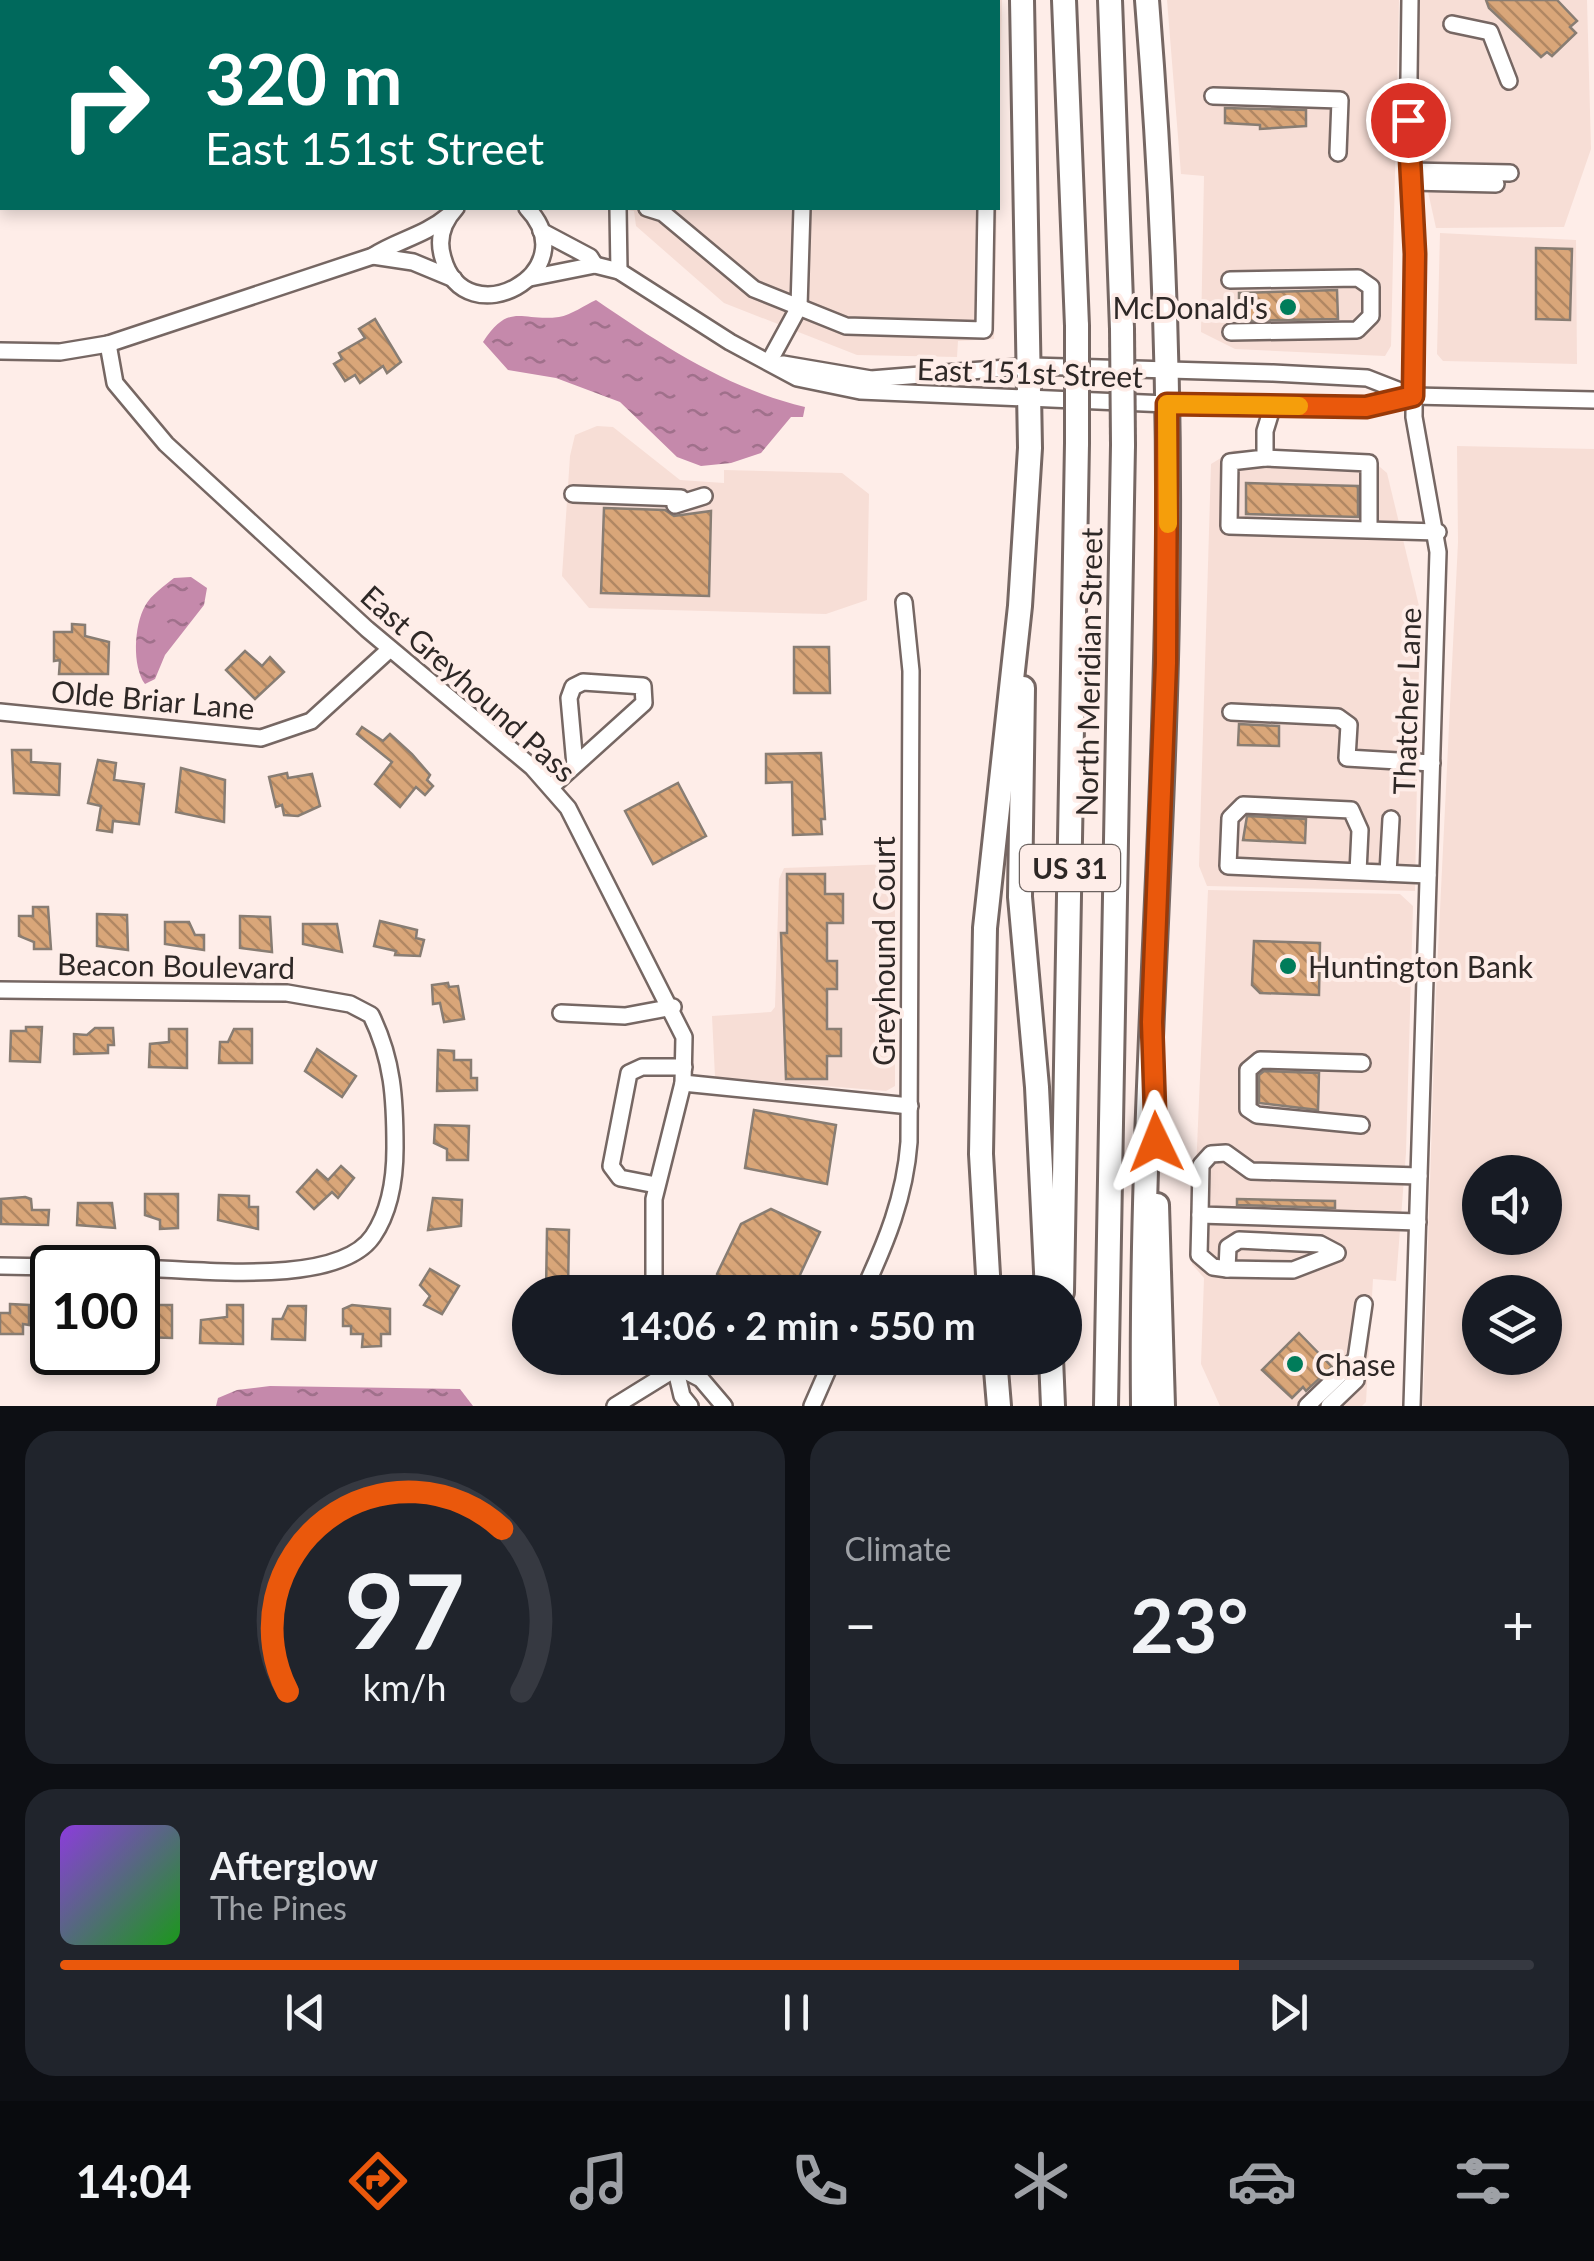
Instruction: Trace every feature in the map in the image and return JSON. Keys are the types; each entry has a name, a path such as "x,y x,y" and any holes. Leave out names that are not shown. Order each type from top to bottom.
{"highway":[{"path":"1022,0 1032,398 1018,848 1038,1088 1046,1275"},
{"name":"North Meridian Street","path":"1062,1275 1077,443 1064,0"},
{"name":"North Meridian Street","path":"1106,1406 1122,445 1122,328 1110,0"},
{"path":"1143,1406 1143,1207 1166,663 1167,404 1147,0"},
{"path":"988,1275 981,1154 984,928 1024,564"},
{"path":"1152,1022 1163,1406"},
{"path":"982,1406 983,1375"},
{"path":"996,1375 999,1406"},
{"path":"1051,1375 1053,1406"},
{"path":"1061,1375 1061,1406"},
{"path":"1162,1380 1172,1406"}],"street":[{"name":"Thatcher Lane","path":"1410,0 1409,181 1415,254 1413,396 1438,532 1412,1406"},
{"path":"1452,24 1490,32 1509,81"},
{"path":"1213,96 1340,100 1338,153"},
{"path":"1409,181 1510,184"},
{"path":"618,210 619,271"},
{"path":"654,210 664,213 754,289 846,326 984,330 986,210"},
{"path":"769,362 799,307 802,210"},
{"path":"0,351 60,352 108,344 373,256 394,243 428,232 452,212"},
{"path":"452,212 440,249 454,280"},
{"name":"East 151st Street","path":"534,215 590,257 595,265"},
{"path":"530,278 539,264 534,215"},
{"path":"373,256 413,262 454,280"},
{"name":"East 151st Street","path":"454,280 484,295 517,288 530,278 595,265 619,271 798,378 860,391 1167,404 1366,407 1413,396 1594,400"},
{"path":"1230,280 1358,278 1371,286 1370,316 1357,330 1231,332"},
{"name":"East Greyhound Pass","path":"108,344 115,382 166,444 390,649 551,787 568,808 672,1006 684,1037 684,1075 656,1185 652,1275"},
{"name":"East 151st Street","path":"769,362 871,379 1032,366 1367,378 1413,396"},
{"path":"1265,458 1264,431 1273,405"},
{"path":"1368,530 1370,463 1265,458 1230,462 1230,526 1368,530 1438,532"},
{"path":"573,494 682,498"},
{"path":"607,496 620,504 681,505 704,496"},
{"name":"Greyhound Court","path":"870,1275 903,1190 910,1106 911,671 904,602"},
{"name":"Olde Briar Lane","path":"0,712 261,738 311,721 390,649"},
{"path":"551,787 644,703 643,686 583,682 573,687 569,698 575,765"},
{"path":"1231,712 1338,716 1348,726 1348,758 1432,763"},
{"path":"1358,872 1360,830 1351,810 1243,806 1230,818 1228,866 1358,872 1388,873 1428,875"},
{"path":"1388,873 1391,819"},
{"name":"Beacon Boulevard","path":"0,990 307,994 350,1004 372,1015 396,1094 393,1182 384,1212 364,1245 356,1252 299,1270 160,1268"},
{"path":"561,1012 625,1016 672,1006"},
{"path":"1362,1063 1260,1060 1248,1070 1248,1109 1257,1114 1362,1126"},
{"path":"656,1185 620,1178 612,1166 629,1074 642,1066 910,1106"},
{"path":"1227,1269 1228,1248 1239,1240 1320,1244 1337,1253 1293,1270 1227,1269 1213,1267 1199,1255 1201,1165 1212,1154 1226,1153 1251,1171 1419,1176"},
{"path":"1200,1216 1418,1222"},
{"path":"0,1266 30,1267"},
{"path":"1340,1406 1353,1393 1364,1304"},
{"path":"1296,1406 1356,1365"},
{"path":"1307,1406 1356,1365"},
{"path":"1317,1406 1356,1365"},
{"path":"1329,1406 1356,1365"},
{"path":"614,1406 658,1375"},
{"path":"678,1375 682,1396 690,1406"},
{"path":"695,1375 724,1406"},
{"path":"812,1406 826,1375"}],"shaded area":[{"path":"1000,0 1002,0 1000,98"},
{"path":"1167,0 1399,0 1391,346 1385,356 1235,349 1201,332 1204,176 1181,174"},
{"path":"1417,0 1587,0 1591,149 1564,227 1436,228 1419,151"},
{"path":"626,210 997,210 994,339 958,341 957,357 857,355 724,303 636,226 634,211"},
{"path":"1440,233 1576,240 1577,364 1443,361 1437,354"},
{"path":"597,426 613,427 680,480 724,483 724,470 842,473 869,494 867,600 826,614 589,608 562,576 570,456 575,435"},
{"path":"1457,446 1594,449 1594,1406 1423,1406 1436,992 1458,542"},
{"path":"1234,450 1367,456 1387,473 1420,610 1415,891 1207,886 1199,866 1211,464"},
{"path":"891,864 895,873 895,1086 886,1091 715,1077 712,1016 771,1012 775,1007 779,879 784,868"},
{"path":"1208,890 1400,894 1413,906 1406,1153 1396,1281 1373,1279 1366,1402 1362,1406 1220,1406 1201,1364 1204,1278 1192,1264"}],"water":[{"path":"596,300 670,349 722,377 805,407 803,417 791,417 761,453 731,463 701,466 677,457 620,402 556,378 508,370 483,342 492,329 509,317 559,317"},
{"path":"191,577 207,588 204,605 165,655 155,679 145,684 136,657 141,614 151,598 174,578"},
{"path":"270,1386 460,1389 473,1406 216,1406 218,1398 237,1390"}],"building":[{"path":"1486,0 1557,0 1577,21 1570,27 1576,33 1552,56 1547,52 1541,57 1489,8"},
{"path":"1225,108 1306,110 1306,126 1260,129 1260,125 1225,123"},
{"path":"1536,248 1572,249 1570,320 1536,319"},
{"name":"McDonald's","path":"1337,290 1338,319 1239,321 1239,293"},
{"path":"375,319 401,362 387,373 383,366 360,383 355,375 345,381 334,364 342,359 339,353 365,338 359,329"},
{"path":"1246,483 1358,486 1358,517 1246,514"},
{"path":"604,508 665,510 674,516 711,511 709,596 601,593"},
{"path":"72,624 85,625 85,636 109,642 108,674 59,674 60,660 54,661 54,632 72,632"},
{"path":"794,647 829,647 830,693 794,693"},
{"path":"245,651 262,666 270,657 284,672 255,699 226,670"},
{"path":"1239,724 1279,726 1279,746 1238,745"},
{"path":"362,727 383,741 390,734 412,754 430,775 427,780 433,786 425,795 416,787 400,807 375,784 392,762 357,734"},
{"path":"12,750 31,750 31,762 60,764 59,795 14,793"},
{"path":"821,753 825,819 821,819 822,834 793,835 792,782 766,783 766,754"},
{"path":"98,760 116,763 114,780 144,784 139,824 113,821 112,832 97,830 101,806 88,803"},
{"path":"181,768 225,780 224,822 176,812"},
{"path":"287,773 288,778 312,774 320,806 298,816 284,815 282,805 276,807 269,777"},
{"path":"678,783 706,836 653,864 625,811"},
{"path":"1247,816 1306,819 1305,843 1243,840"},
{"path":"787,874 825,874 825,894 843,894 843,923 827,923 827,961 837,961 837,989 827,989 827,1029 841,1029 841,1056 827,1056 827,1079 786,1079 781,933 787,933"},
{"path":"33,907 48,907 51,949 34,949 34,942 19,936 19,916 33,916"},
{"path":"97,914 127,915 128,950 97,946"},
{"path":"240,916 270,917 272,952 240,948"},
{"path":"380,921 417,930 416,938 424,940 420,956 395,955 396,951 374,946"},
{"path":"165,922 189,922 195,935 204,935 204,950 165,944"},
{"path":"303,924 337,924 342,952 303,944"},
{"path":"1254,941 1320,943 1319,995 1260,993 1252,985"},
{"path":"448,983 449,987 458,986 464,1019 444,1022 440,1003 433,1004 432,985"},
{"path":"26,1027 42,1027 40,1062 10,1061 11,1031 26,1031"},
{"path":"95,1028 113,1028 114,1045 108,1045 108,1053 74,1054 74,1034 87,1035"},
{"path":"169,1029 187,1029 187,1068 149,1067 150,1044 169,1042"},
{"path":"234,1029 252,1029 252,1063 219,1063 220,1042 228,1042"},
{"path":"317,1049 356,1076 342,1097 305,1071"},
{"path":"438,1050 454,1051 454,1060 471,1060 471,1078 477,1078 477,1090 437,1091"},
{"path":"1264,1071 1319,1073 1318,1110 1259,1103 1259,1075"},
{"path":"754,1110 836,1125 827,1184 745,1168"},
{"path":"435,1125 469,1126 468,1160 447,1160 447,1149 434,1143"},
{"path":"341,1166 354,1178 338,1198 332,1192 314,1209 297,1192 317,1170 328,1180"},
{"path":"145,1194 178,1194 178,1228 160,1229 160,1220 145,1215"},
{"path":"219,1195 249,1196 249,1207 258,1207 258,1229 218,1220"},
{"path":"433,1198 462,1200 461,1226 428,1230"},
{"path":"1,1199 31,1199 32,1210 49,1210 48,1225 1,1224"},
{"path":"1237,1199 1335,1201 1335,1208 1237,1205"},
{"path":"78,1203 112,1203 115,1228 77,1225"},
{"path":"771,1209 820,1232 800,1275 717,1275 741,1224"},
{"path":"547,1229 569,1230 568,1275 546,1275"},
{"path":"430,1269 459,1286 442,1314 424,1305 430,1296 420,1285"},
{"path":"10,1304 29,1305 29,1325 23,1324 23,1334 0,1334 0,1313 10,1313"},
{"path":"160,1305 172,1305 172,1338 160,1338"},
{"path":"227,1305 243,1305 243,1344 200,1343 201,1320 227,1317"},
{"path":"352,1305 390,1309 390,1334 381,1334 381,1346 362,1347 363,1334 351,1334 351,1326 343,1326 343,1309"},
{"path":"288,1306 306,1306 305,1340 272,1339 273,1319 282,1319"},
{"path":"1299,1333 1332,1367 1306,1391 1303,1387 1292,1398 1262,1370"}],"slow traffic":[{"path":"1168,524 1167,404 1299,406"}],"place":[{"name":"McDonald's","path":"1288,307"},
{"name":"Huntington Bank","path":"1288,966"},
{"name":"Chase","path":"1295,1364"}],"route":[{"path":"1156,1142 1152,1022 1160,736 1166,663 1167,404 1366,407 1413,396 1415,254 1408,120"}]}
